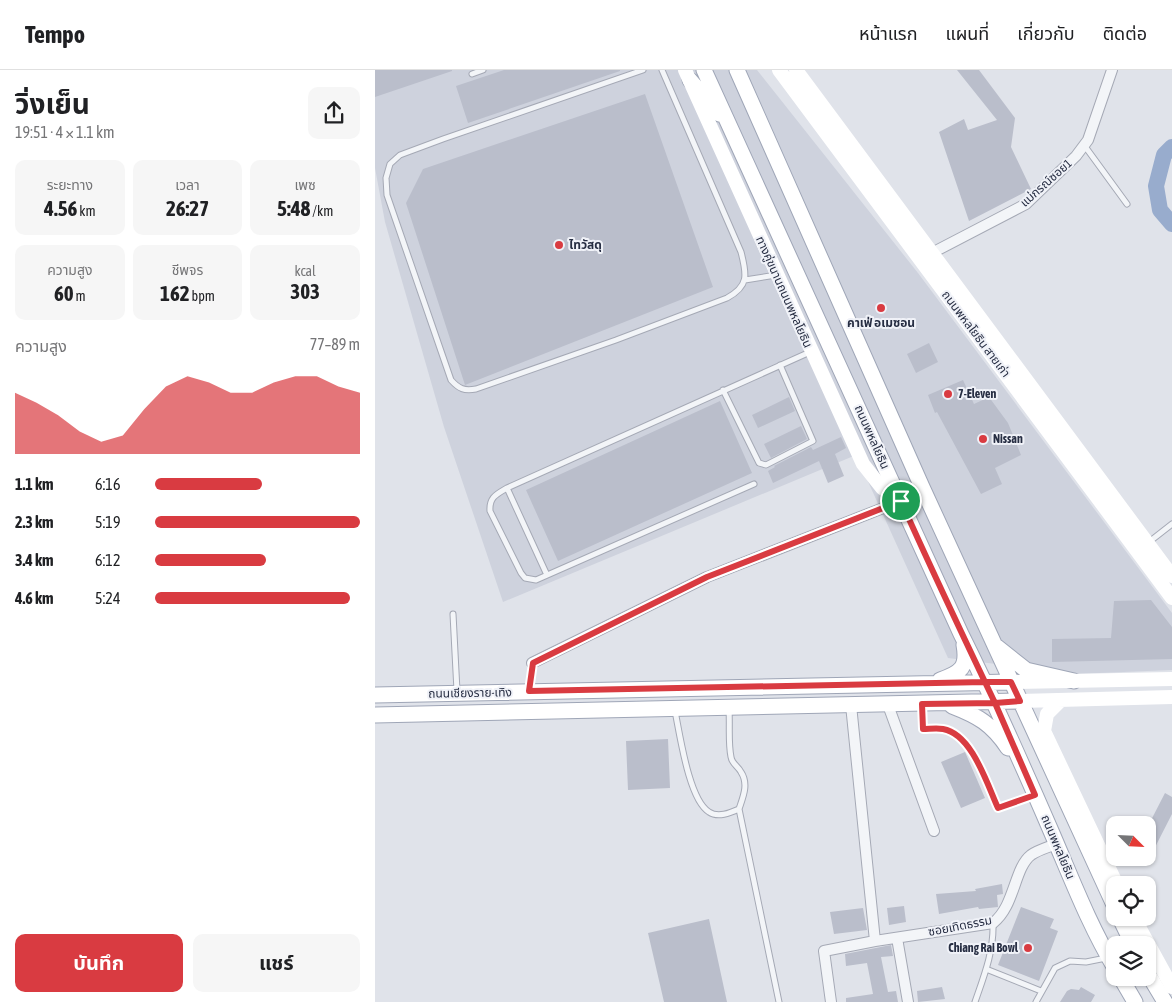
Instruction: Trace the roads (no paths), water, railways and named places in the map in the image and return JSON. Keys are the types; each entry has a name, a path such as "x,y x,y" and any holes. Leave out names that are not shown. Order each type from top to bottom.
{"main road":[{"name":"ถนนพหลโยธิน","path":"704,70 961,634 995,703 1106,950"},
{"name":"ถนนพหลโยธิน","path":"737,70 925,495 1106,887"},
{"name":"ถนนพหลโยธิน สายเก่า","path":"779,70 926,256 1172,576"},
{"name":"ถนนพหลโยธิน สายเก่า","path":"795,70 1172,598"},
{"path":"687,75 731,128"},
{"name":"ทางคู่ขนานถนนพหลโยธิน","path":"687,75 863,464 882,488 901,501"},
{"path":"929,683 947,678 963,666 966,657 961,634"},
{"path":"994,644 1026,670 1074,681"},
{"path":"1011,682 1172,678"},
{"name":"ถนนเชียงราย-เทิง","path":"375,694 1011,682"},
{"path":"375,714 995,703 1172,697"},
{"path":"1061,700 1047,714 1045,731 1113,876"},
{"path":"943,703 974,714 991,726 1028,779"},
{"path":"1098,870 1106,879"},
{"path":"1138,926 1172,987"},
{"path":"1126,986 1135,1002"},
{"path":"1155,986 1165,1002"}],"street":[{"name":"แม่กรณ์ซอย1","path":"926,256 1026,204 1076,156 1088,140 1112,70"},
{"path":"533,663 707,577 901,501"},
{"path":"888,704 935,830"},
{"path":"851,705 875,941"},
{"name":"ซอยเทิดธรรม","path":"831,1002 824,951 875,941 993,923 1004,911 1024,863 1031,854 1057,844"},
{"path":"897,938 907,1002"}],"lane":[{"path":"472,74 483,70"},
{"path":"643,70 443,139 401,156 389,164 386,178 387,195 451,380 458,388 467,391 476,389 616,340 727,298 738,292 745,280 745,268 741,252 662,70"},
{"path":"1084,145 1127,204"},
{"path":"745,280 777,275"},
{"path":"754,484 547,575 530,580 521,573 490,511 494,495 507,488 811,351"},
{"path":"723,390 759,463 766,465 813,441 780,365"},
{"path":"507,488 547,575"},
{"path":"1147,543 1172,524"},
{"path":"453,614 457,693"},
{"path":"529,691 533,663"},
{"path":"922,704 923,729 944,729 955,734 967,745 998,808 1035,795"},
{"path":"729,708 731,756 734,766 741,771 745,781 744,795 739,809 779,1002"},
{"path":"674,709 693,788 701,804 710,813 725,815 739,809"},
{"path":"975,1002 993,940 993,923"},
{"path":"1036,1002 1055,968 1069,961 1106,963"},
{"path":"986,969 1041,991"}],"waterway":[{"path":"1172,147 1164,155 1156,186 1160,210 1172,224"}],"place":[{"name":"ไทวัสดุ","path":"559,245"},
{"name":"คาเฟ่ อเมซอน","path":"881,308"},
{"name":"7-Eleven","path":"948,394"},
{"name":"Nissan","path":"983,439"},
{"name":"Chiang Rai Bowl","path":"1028,948"}]}
